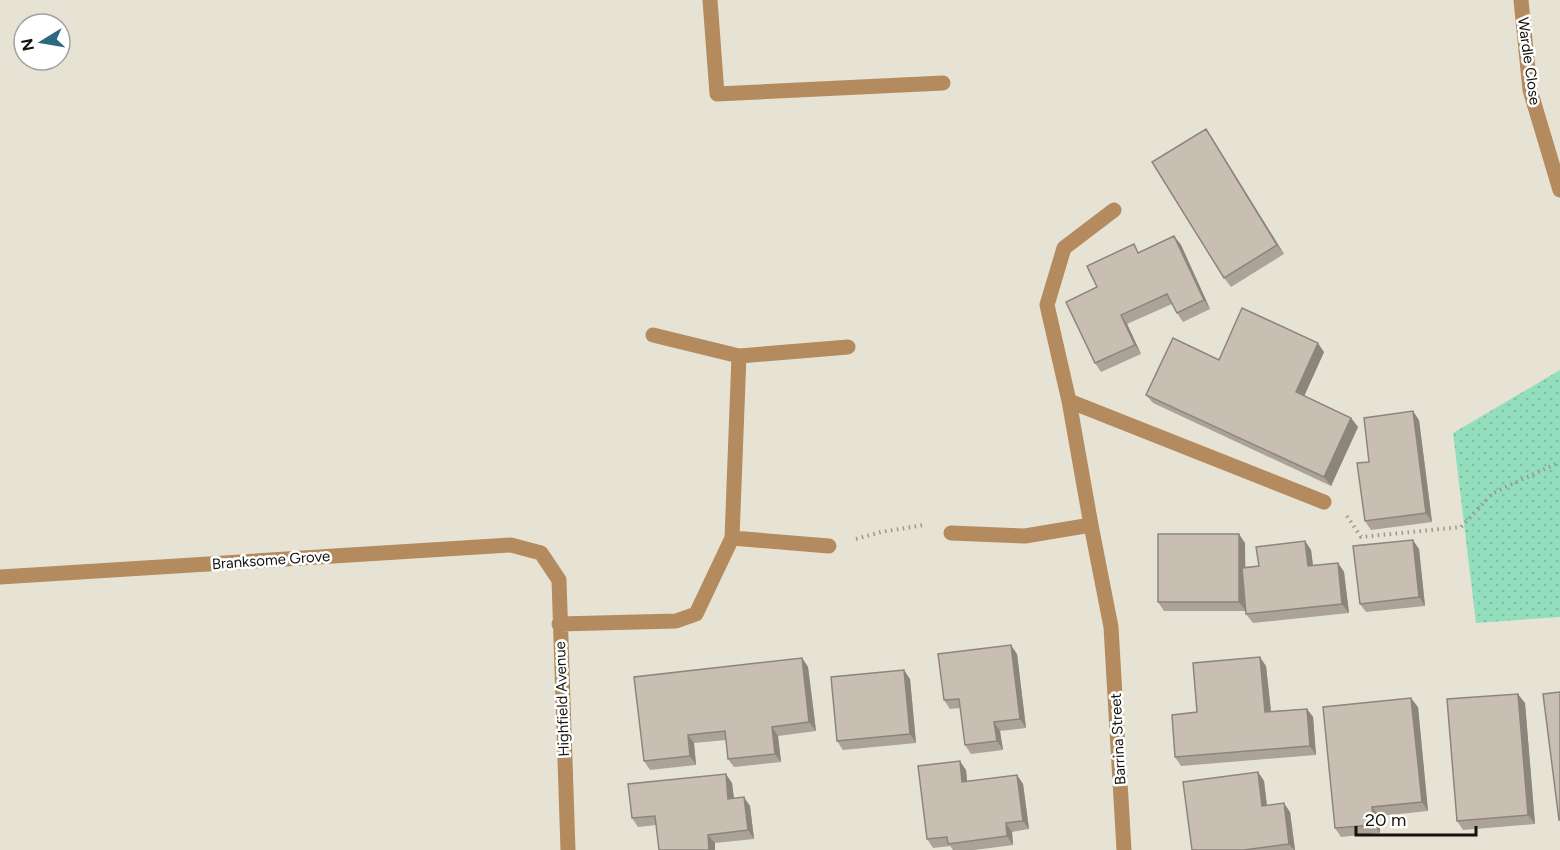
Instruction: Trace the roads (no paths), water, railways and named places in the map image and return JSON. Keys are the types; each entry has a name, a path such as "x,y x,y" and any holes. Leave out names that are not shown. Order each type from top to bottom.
{"street":[{"path":"710,0 717,94 943,84"},
{"name":"Wardle Close","path":"1521,0 1530,90 1560,190"},
{"name":"Barrina Street","path":"1114,210 1064,248 1047,305 1069,401 1111,627 1124,850"},
{"path":"653,335 739,356 848,347"},
{"path":"559,624 676,621 696,614 732,538 739,356"},
{"path":"1069,401 1324,502"},
{"path":"951,532 1025,536 1091,525"},
{"path":"732,538 829,546"},
{"name":"Branksome Grove","path":"0,577 511,545 541,553"},
{"name":"Highfield Avenue","path":"541,553 559,580 568,850"}]}
